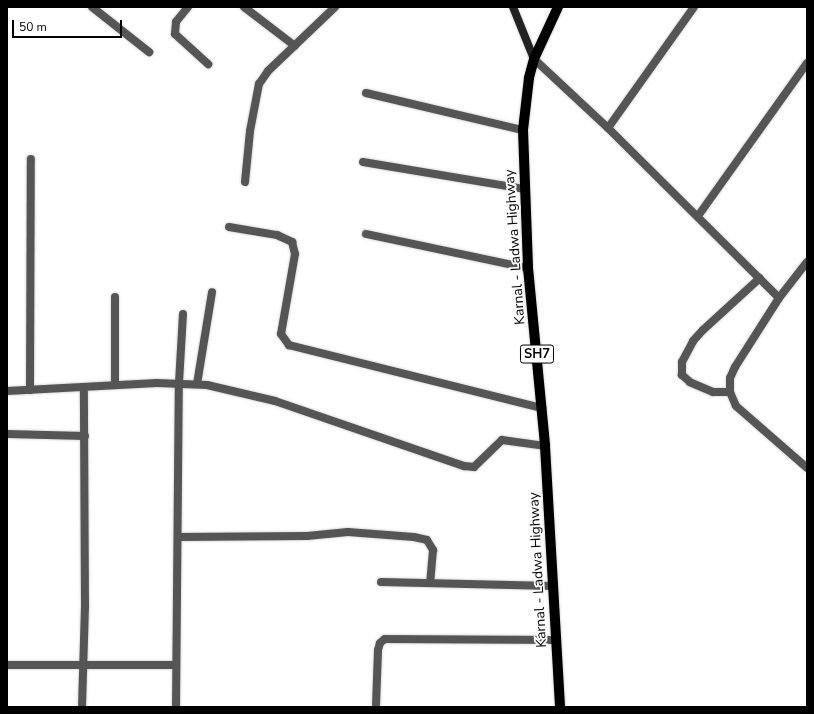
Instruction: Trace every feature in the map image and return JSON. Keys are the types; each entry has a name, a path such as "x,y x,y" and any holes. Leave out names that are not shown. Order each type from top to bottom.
{"main road":[{"name":"Karnal - Ladwa Highway","path":"558,7 534,59 524,100 523,130 528,268 545,446 560,707"}],"street":[{"path":"92,7 149,52"},
{"path":"188,7 176,22 175,34 208,64"},
{"path":"244,7 295,46"},
{"path":"245,182 250,131 259,84 268,71 335,7"},
{"path":"513,7 534,59 608,128 779,298"},
{"path":"608,128 694,7"},
{"path":"698,216 807,63"},
{"path":"366,93 523,130"},
{"path":"30,390 31,159"},
{"path":"363,162 524,189"},
{"path":"229,227 277,236 292,242 295,254 281,334 289,345 542,408"},
{"path":"366,234 528,268"},
{"path":"807,262 779,298 735,367 730,378 730,392 736,406 807,468"},
{"path":"730,392 713,392 690,382 682,375 682,362 693,341 702,330 760,278"},
{"path":"197,384 212,292"},
{"path":"115,297 115,385"},
{"path":"176,707 179,383 183,314"},
{"path":"7,390 115,385 179,383 197,384 275,401 464,466 474,467 481,462 496,442 502,440 545,446"},
{"path":"82,707 84,665 84,387"},
{"path":"7,434 85,436"},
{"path":"178,537 307,536 348,532 414,537 428,540 433,550 430,583"},
{"path":"381,582 553,586"},
{"path":"376,704 378,650 380,643 385,639 556,640"},
{"path":"7,665 176,665"}]}
